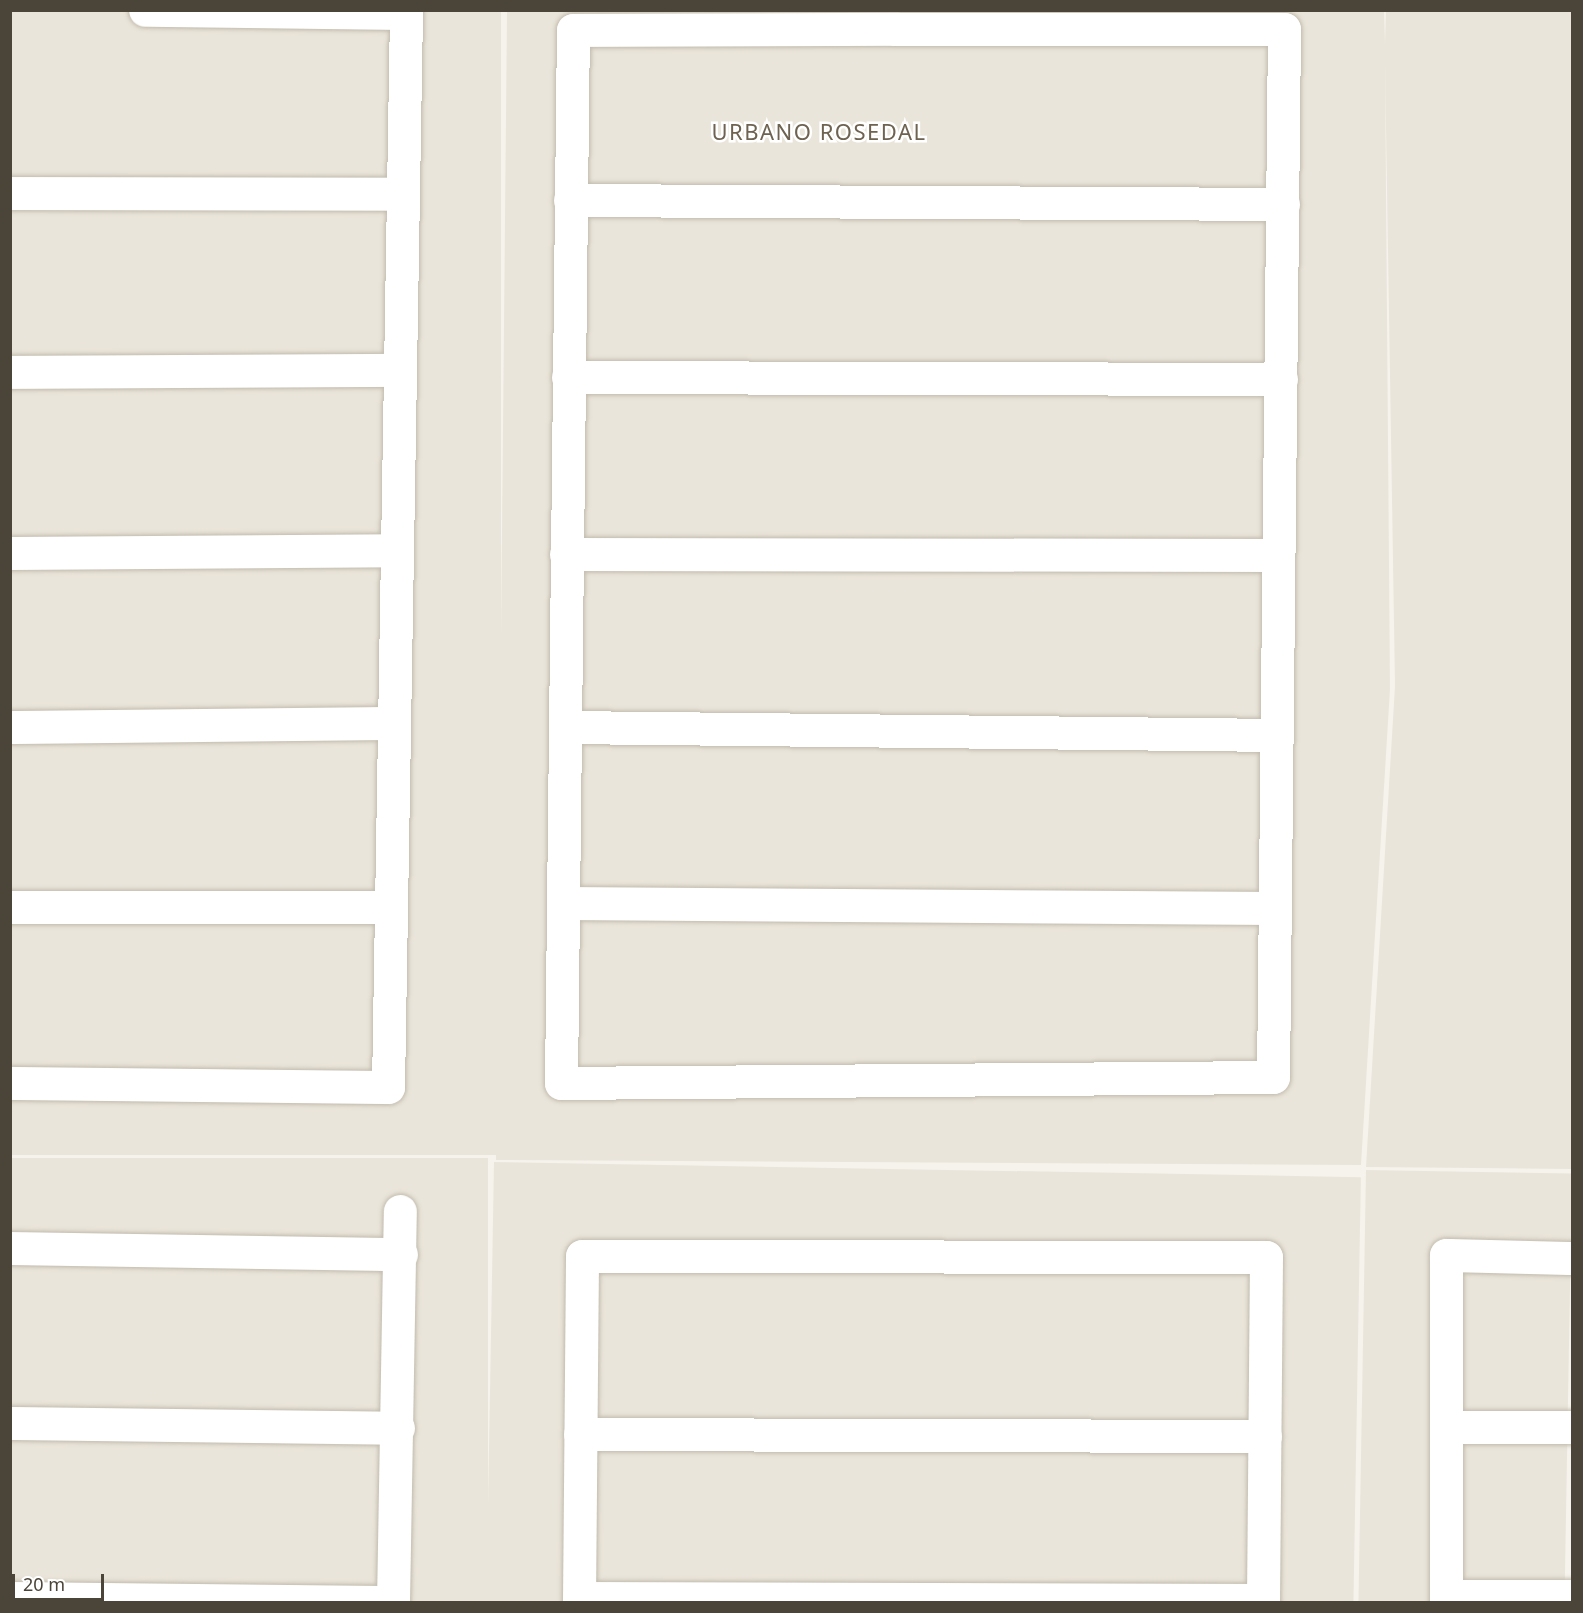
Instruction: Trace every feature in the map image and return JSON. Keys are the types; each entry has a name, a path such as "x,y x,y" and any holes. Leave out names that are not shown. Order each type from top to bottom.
{"street":[{"path":"10,1083 388,1087 406,13 145,10"},
{"path":"935,20 1284,29 1273,1077 561,1083 573,30 935,20"},
{"path":"10,193 403,194"},
{"path":"570,200 1282,204"},
{"path":"10,372 400,370"},
{"path":"568,377 1281,379"},
{"path":"10,553 397,550"},
{"path":"566,554 1278,555"},
{"path":"10,727 394,723"},
{"path":"565,727 1276,735"},
{"path":"563,903 1274,908"},
{"path":"10,907 391,907"},
{"path":"393,1602 398,1428 400,1211"},
{"path":"10,1248 401,1254"},
{"path":"1572,1258 1446,1255 1446,1599 1572,1596"},
{"path":"582,1256 1266,1257 1265,1436 1263,1601 579,1600 582,1256"},
{"path":"10,1423 398,1428"},
{"path":"1446,1427 1572,1427"},
{"path":"580,1434 1265,1436"},
{"path":"10,1598 381,1602"}],"shaded area":[{"path":"1384,10 1385,44 1386,11 1572,11 1572,1169 1366,1167 1395,686 1385,64 1390,689 1361,1165 496,1160 507,11"},
{"path":"11,11 501,11 501,1155 11,1155"},
{"path":"11,1158 488,1158 488,1602 11,1602"},
{"path":"494,1162 1361,1177 1353,1602 486,1602"},
{"path":"1366,1170 1572,1174 1564,1602 1358,1602"}],"district":[{"name":"URBANO ROSEDAL","path":"819,132"}]}
